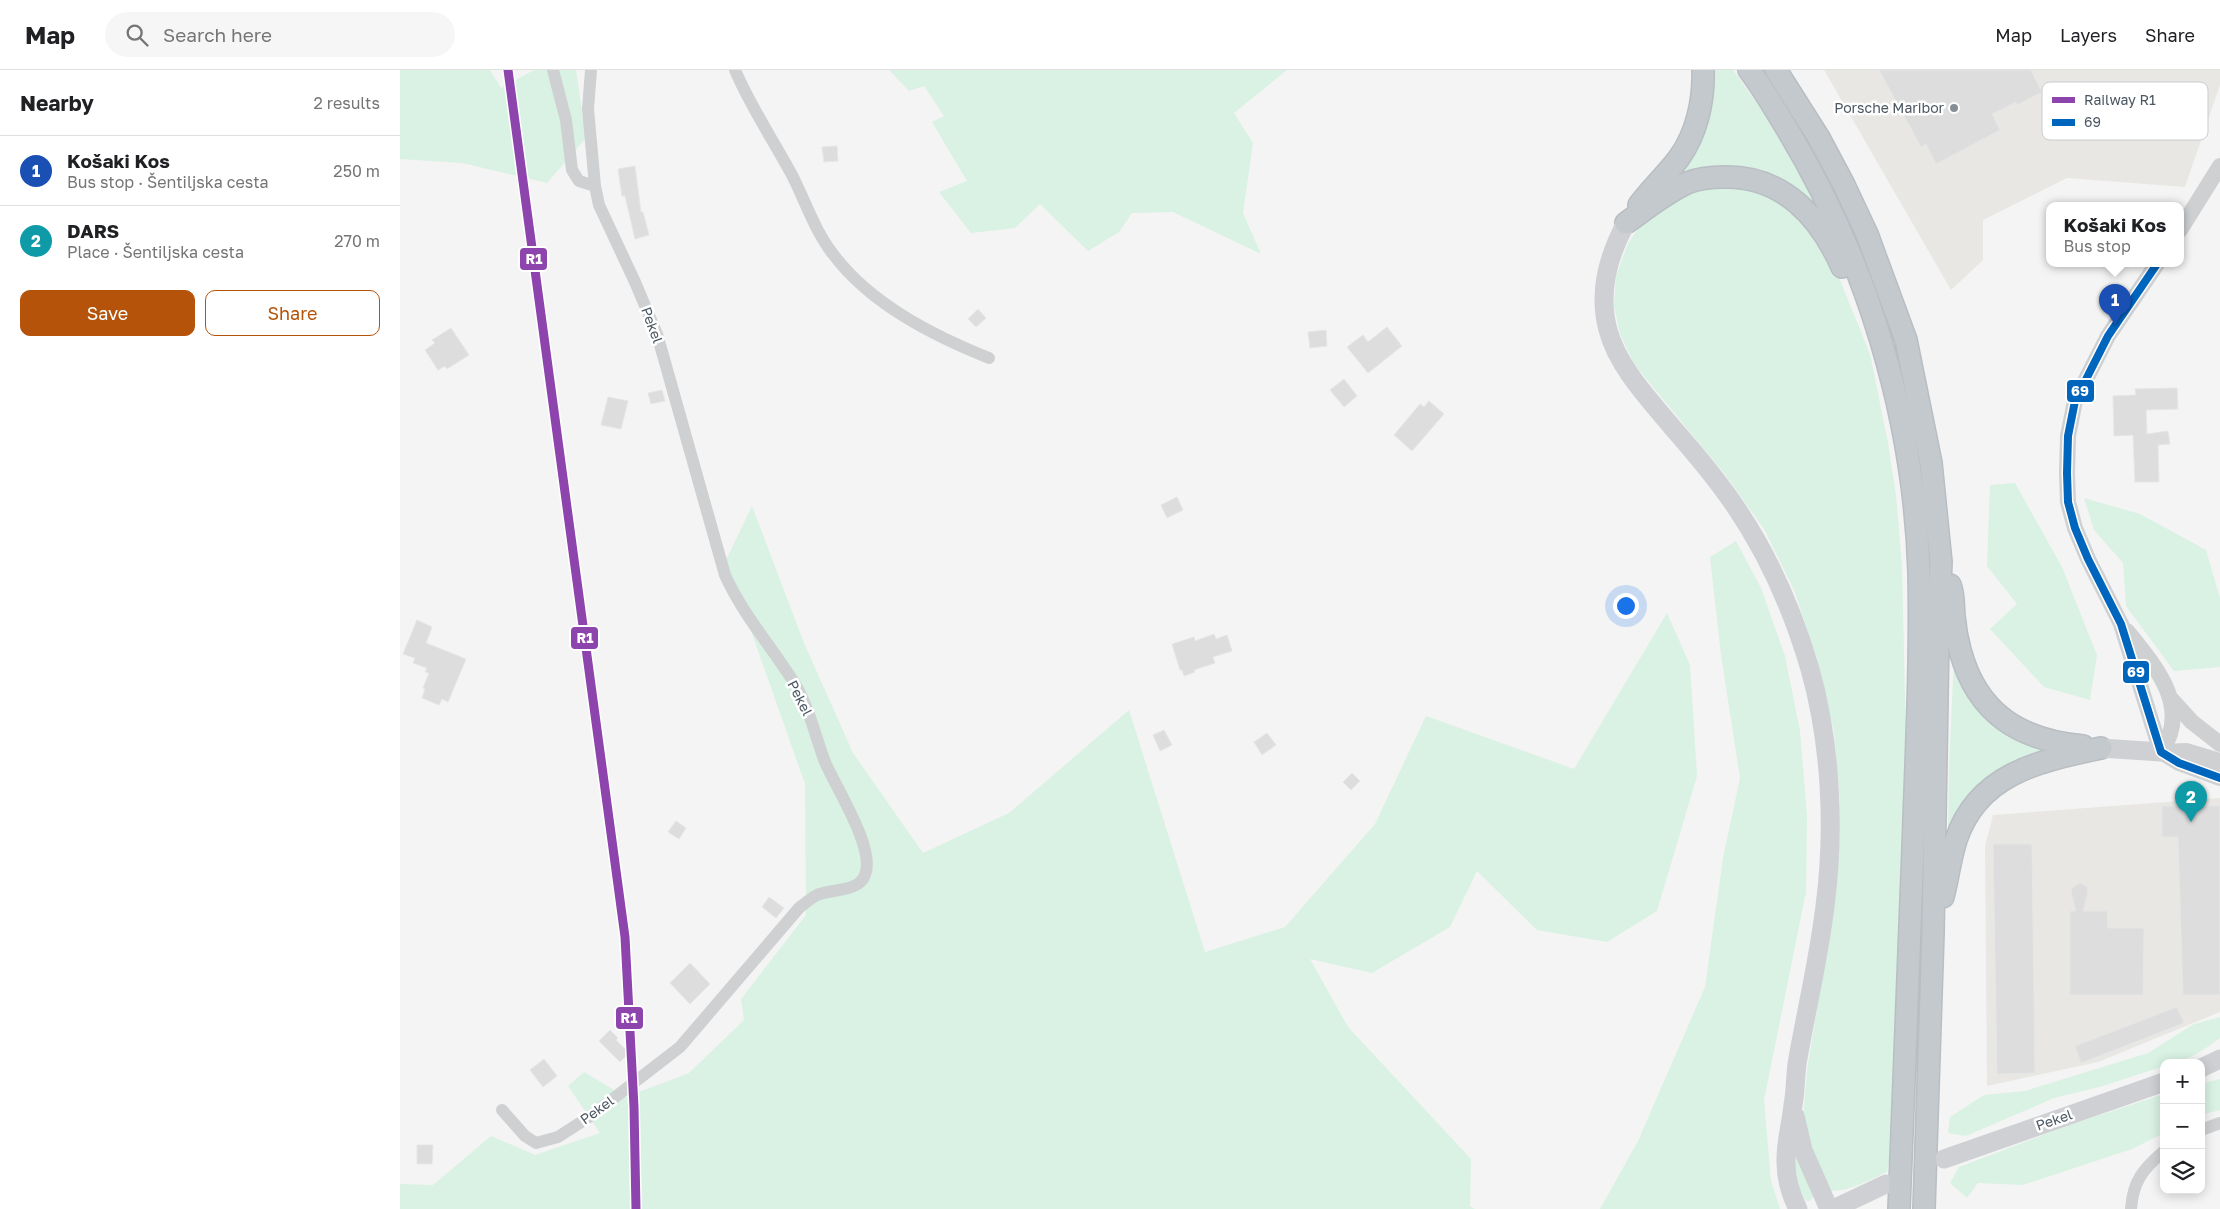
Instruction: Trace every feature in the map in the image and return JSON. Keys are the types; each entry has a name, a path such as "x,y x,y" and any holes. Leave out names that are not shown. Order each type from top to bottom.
{"highway":[{"path":"1626,223 1680,157 1696,126 1704,91 1703,70"},
{"path":"1749,70 1801,153 1827,199 1865,292 1888,367 1899,413 1911,480 1919,570 1917,740 1899,1209"},
{"path":"1776,70 1819,138 1844,184 1867,234 1906,340 1931,463 1941,562 1933,933 1924,1209"},
{"path":"1626,223 1662,197 1689,182 1703,179 1744,177 1776,188 1798,202 1819,224 1833,248 1888,367"},
{"path":"1941,562 1952,590 1954,618 1960,651 1974,683 1989,707 2010,725 2033,736 2061,744 2101,748"},
{"path":"1933,933 1957,839 1965,820 1979,801 2004,778 2031,765 2101,748"}],"main road":[{"path":"1626,223 1615,243 1606,278 1604,301 1608,330 1620,358 1637,385 1735,506 1758,543 1778,579 1804,649 1817,694 1829,789 1829,851 1826,906 1798,1059 1787,1139 1786,1165 1790,1192 1798,1209"},
{"path":"2101,748 2161,752"},
{"path":"2205,1066 2220,1060"},
{"name":"Pekel","path":"1944,1159 2160,1083"},
{"path":"1793,1105 1803,1150 1829,1209"},
{"path":"1833,1209 1886,1184"}],"street":[{"path":"553,70 566,120 572,170 579,181 595,186"},
{"name":"Pekel","path":"502,1110 525,1136 536,1143 558,1137 592,1115 680,1047 799,908 816,895 855,886 865,876 867,863 857,827 825,762 811,715 796,685 736,600 725,575 657,334 599,205 595,186 588,109 591,70"},
{"path":"735,70 792,176 812,220 833,254 864,285 911,321 949,342 989,358"},
{"path":"2184,224 2220,166"},
{"path":"2155,267 2108,336 2075,401 2068,436 2068,502 2075,528 2088,560 2120,624 2161,752 2179,763 2220,778"},
{"path":"2120,624 2157,672 2171,699 2192,722 2220,744"},
{"path":"2161,752 2171,733 2173,723 2171,699"},
{"path":"2161,752 2186,751 2220,760"},
{"path":"2205,1129 2220,1123"},
{"path":"2132,1209 2132,1191 2142,1172 2160,1155"}],"shaded area":[{"path":"1824,70 2220,70 2220,85 2208,120 2208,82 2042,82 2042,140 2201,140 2185,187 2067,178 1983,220 1983,260 1951,290"},
{"path":"2220,798 2220,1012 2098,1062 1987,1086 1985,846 1993,815"}],"green space":[{"path":"400,70 490,70 501,88 534,70 576,70 586,138 547,183 462,163 400,159"},
{"path":"889,70 1287,70 1234,113 1253,143 1243,213 1261,254 1173,212 1132,213 1119,232 1088,251 1040,204 1015,228 971,233 939,192 967,181 932,122 944,116 924,86 909,91"},
{"path":"1710,70 1733,70 1781,140 1822,213 1780,183 1661,192"},
{"path":"1747,186 1793,207 1827,248 1870,354 1888,443 1896,495 1902,566 1907,784 1891,1152 1887,1172 1838,1191 1831,1191 1808,1147 1803,1119 1807,1070 1830,932 1836,876 1840,802 1834,732 1819,665 1794,590 1764,529 1727,477 1634,364 1620,334 1614,306 1616,276 1628,243 1646,218 1698,187"},
{"path":"2015,483 2062,567 2097,655 2090,700 2044,687 1990,629 2017,604 1987,566 1990,485"},
{"path":"2084,498 2140,514 2206,550 2220,598 2220,667 2174,671 2126,606 2123,563 2094,530"},
{"path":"752,506 804,643 853,753 923,853 1009,813 1129,710 1205,952 1285,927 1375,824 1426,716 1574,769 1667,613 1690,665 1697,776 1657,911 1607,942 1537,930 1477,871 1450,927 1372,973 1310,959 1348,1027 1471,1159 1470,1206 1475,1209 400,1209 400,1184 433,1185 491,1136 535,1155 600,1133 568,1086 584,1072 626,1097 689,1073 744,1020 741,999 806,915 805,784 726,560"},
{"path":"1736,541 1761,588 1785,656 1800,731 1807,816 1806,892 1764,1100 1771,1181 1780,1209 1600,1209 1638,1141 1705,987 1723,858 1740,778 1721,655 1710,557"},
{"path":"1954,658 1963,674 2054,747 1948,839 1949,767"},
{"path":"2220,1017 2220,1038 2187,1059 2160,1059 2160,1067 2103,1086 2054,1098 1966,1136 1948,1133 1950,1117 1984,1095 2025,1091 2148,1053 2194,1024"},
{"path":"2220,1079 2220,1110 2205,1114 2205,1104 2205,1083"},
{"path":"2160,1095 2160,1135 2132,1149 2023,1185 1978,1183 1967,1198 1950,1183 1959,1167 2067,1126"},
{"path":"1795,1153 1803,1163 1813,1197 1810,1201 1806,1201 1800,1191"}],"building":[{"path":"1879,70 2031,70 2042,92 2017,105 2016,102 1992,114 2000,130 1936,164 1926,144 1921,147"},
{"path":"837,146 838,161 824,162 822,147"},
{"path":"635,166 641,212 643,212 649,235 635,239 625,196 622,196 618,169"},
{"path":"978,309 986,318 976,327 968,319"},
{"path":"1387,327 1402,346 1368,373 1347,347 1363,335 1368,342"},
{"path":"451,328 469,355 447,369 445,366 438,370 425,350 435,343 432,340"},
{"path":"1326,330 1327,346 1310,348 1308,332"},
{"path":"1344,379 1357,396 1344,407 1330,390"},
{"path":"2177,388 2178,409 2146,410 2147,434 2168,431 2170,444 2158,445 2159,482 2135,482 2133,435 2114,436 2113,396 2136,395 2135,389"},
{"path":"662,390 665,401 651,404 648,393"},
{"path":"608,397 628,401 621,429 601,425"},
{"path":"1429,401 1444,414 1412,451 1394,435 1420,404 1424,407"},
{"path":"1177,497 1183,510 1167,518 1161,505"},
{"path":"417,620 432,627 426,643 466,659 448,702 442,699 439,705 422,698 425,689 423,688 429,673 425,672 427,668 413,663 415,658 403,654"},
{"path":"1214,634 1216,639 1227,635 1232,651 1213,657 1215,663 1194,670 1195,672 1184,676 1182,670 1180,670 1172,644 1194,637 1195,641"},
{"path":"1164,730 1172,745 1160,751 1153,735"},
{"path":"1267,733 1276,745 1262,755 1254,742"},
{"path":"1352,773 1360,781 1351,790 1343,782"},
{"path":"2162,806 2220,806 2220,995 2183,995 2178,837 2162,837"},
{"path":"676,821 686,828 679,839 668,832"},
{"path":"1993,844 2032,844 2035,1073 1997,1074"},
{"path":"2080,883 2087,887 2088,892 2083,911 2107,911 2108,928 2144,928 2143,995 2070,995 2070,911 2076,911 2071,892 2072,888"},
{"path":"769,897 784,908 776,918 762,907"},
{"path":"690,963 710,984 690,1004 670,983"},
{"path":"2177,1007 2184,1023 2081,1063 2075,1046"},
{"path":"610,1030 618,1038 616,1040 629,1053 620,1062 599,1041"},
{"path":"544,1059 557,1076 543,1087 530,1070"},
{"path":"417,1145 433,1145 432,1164 417,1164"}],"rail line":[{"name":"R1","path":"508,70 625,937 634,1107 636,1209"}],"transit line":[{"name":"69","path":"2155,267 2108,336 2075,401 2068,436 2068,502 2075,528 2088,559 2121,624 2161,752 2179,763 2220,778"}],"place":[{"name":"Porsche Maribor","path":"1954,108"},
{"name":"Košaki Kos","path":"2115,325"},
{"name":"DARS","path":"2191,822"}]}
